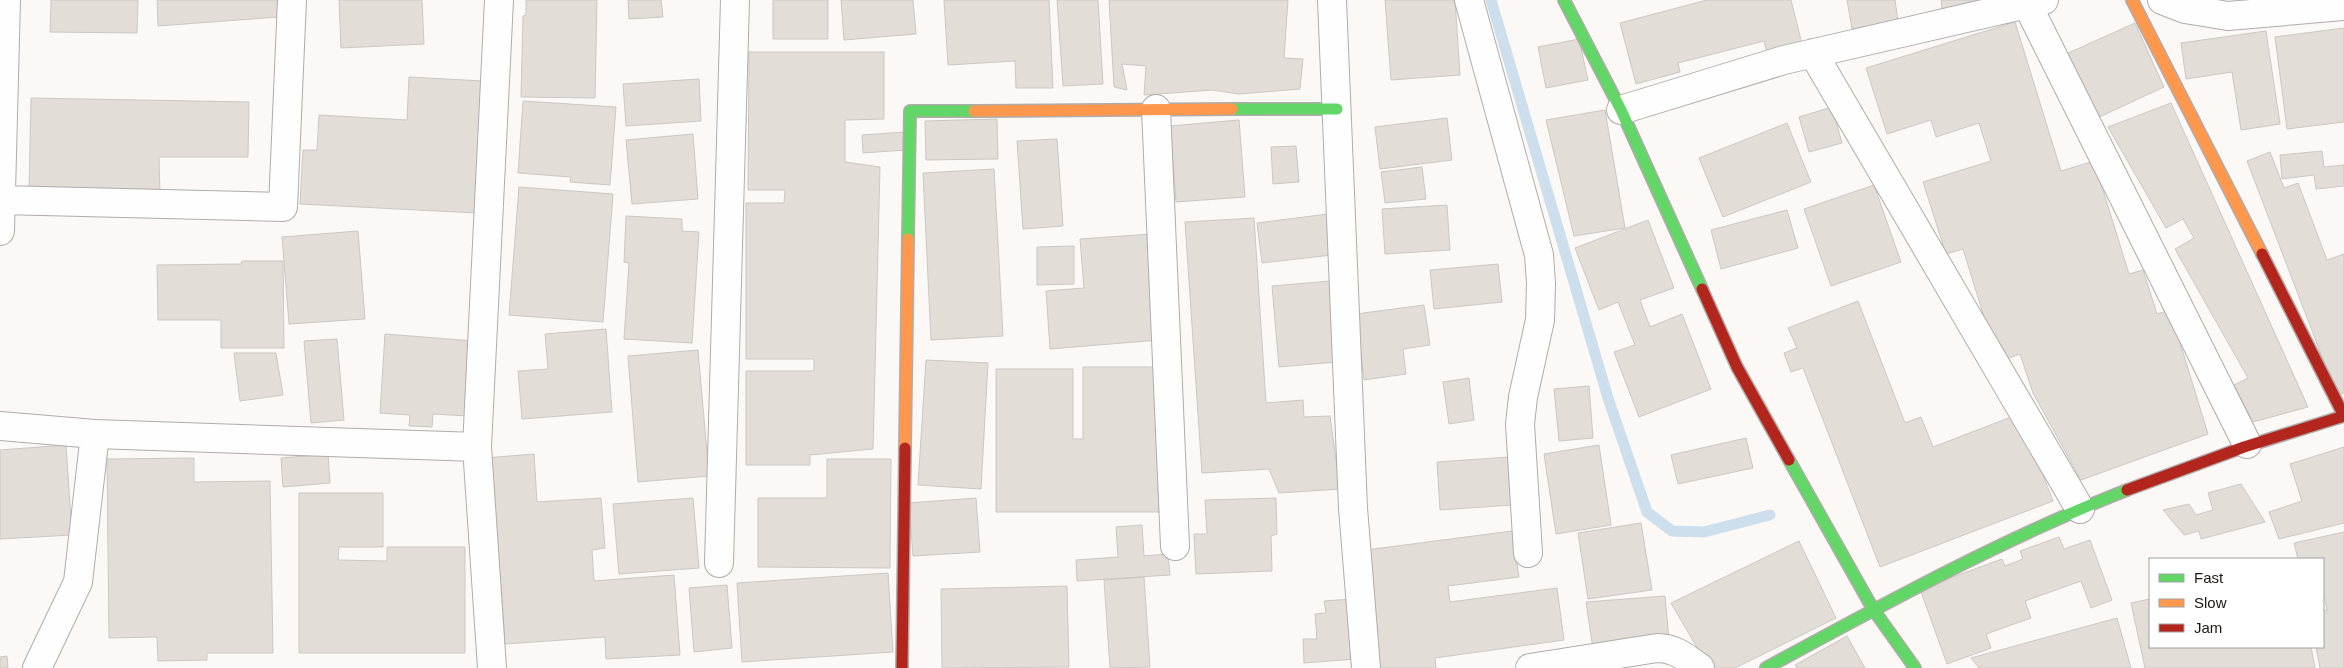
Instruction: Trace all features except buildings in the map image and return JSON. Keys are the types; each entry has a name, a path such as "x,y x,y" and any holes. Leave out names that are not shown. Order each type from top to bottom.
{"street":[{"path":"0,230 6,0"},
{"path":"1,200 283,207 292,0"},
{"path":"492,668 477,447 499,0"},
{"path":"719,563 735,0"},
{"path":"1332,0 1353,508 1366,668"},
{"path":"1469,0 1539,255 1541,283 1540,320 1523,396 1520,424 1528,554"},
{"path":"1564,0 1621,110 1737,367 1873,609 1915,668"},
{"path":"1766,668 1873,609 2080,509 2247,444 2344,416 2132,0"},
{"path":"2162,0 2184,9 2228,16 2344,6"},
{"path":"1621,110 1813,53 2036,2 2247,444"},
{"path":"1813,53 2080,509"},
{"path":"1156,109 1174,546"},
{"path":"902,668 910,111 1337,110"},
{"path":"0,426 95,434 477,447"},
{"path":"37,668 78,582 95,434"},
{"path":"1530,668 1576,665 1669,648 1679,652 1700,668"}],"waterway":[{"path":"1491,0 1608,398 1647,512 1672,531 1704,532 1770,515"}],"traffic: fast":[{"path":"1564,0 1621,110 1702,289"},
{"path":"1232,109 1337,109"},
{"path":"908,239 910,111 974,111"},
{"path":"1789,460 1873,609 1915,668"},
{"path":"1766,668 1944,573 2034,529 2127,490"}],"traffic: slow":[{"path":"2132,0 2262,254"},
{"path":"974,111 1232,109"},
{"path":"905,448 908,239"}],"traffic: jam":[{"path":"2127,490 2244,447 2344,416 2262,254"},
{"path":"1702,289 1737,367 1789,460"},
{"path":"902,668 905,448"}]}
